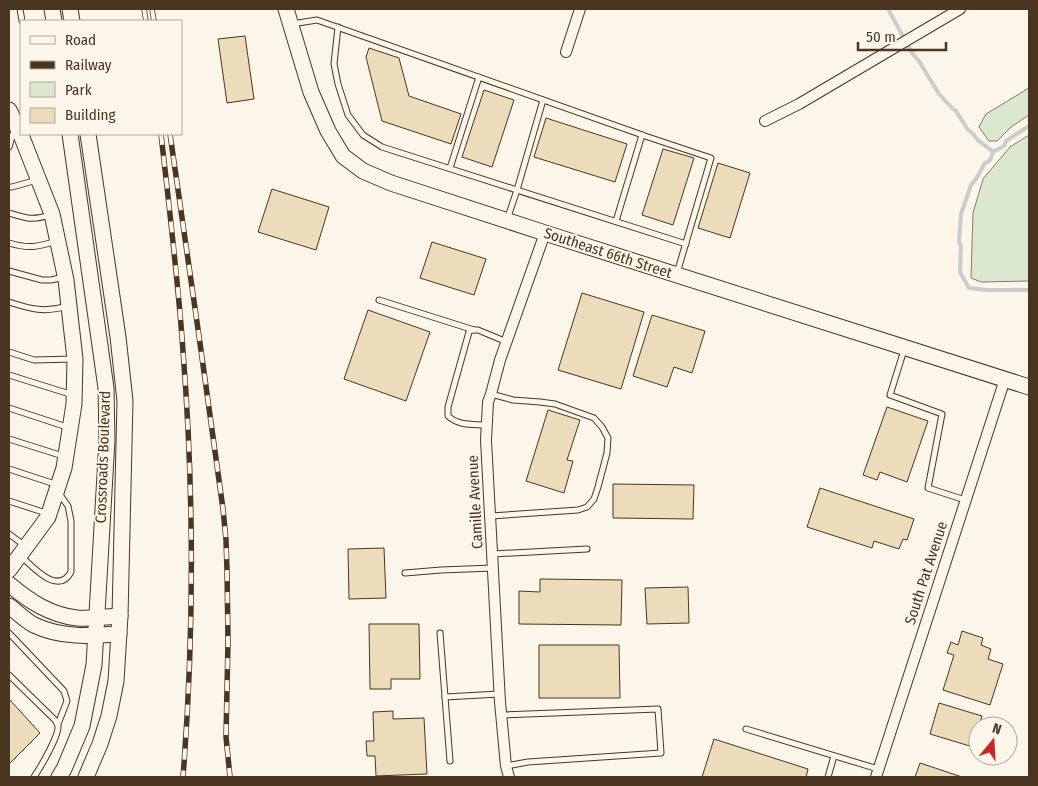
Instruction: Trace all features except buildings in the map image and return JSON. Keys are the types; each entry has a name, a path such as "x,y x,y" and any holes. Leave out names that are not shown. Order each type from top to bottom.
{"street":[{"name":"Southeast 66th Street","path":"286,9 311,92 328,131 343,156 363,171 391,183 545,233 1029,387"},
{"path":"566,52 580,9"},
{"path":"765,121 799,104 960,9"},
{"path":"9,110 20,131"},
{"path":"9,570 48,516 64,468 74,404 75,359 65,276 58,240 52,214 22,135"},
{"name":"Crossroads Boulevard","path":"59,777 82,726 94,665 107,440 106,388 70,135"},
{"name":"Crossroads Boulevard","path":"86,777 109,716 116,681 120,616 125,401 119,346 88,135"},
{"name":"Camille Avenue","path":"509,777 506,766 501,715 486,440 488,402 545,233"},
{"name":"South Pat Avenue","path":"877,773 1005,379"},
{"path":"9,584 41,608 62,615 78,618 120,616"},
{"path":"9,606 33,624 53,632 77,636 119,634"}],"lane":[{"path":"291,24 317,20 711,158 676,274"},
{"path":"338,27 334,64 338,84 348,114 363,135 382,147 686,244"},
{"path":"450,168 478,77"},
{"path":"507,220 543,100"},
{"path":"9,147 20,131"},
{"path":"616,221 642,135"},
{"path":"9,187 39,180"},
{"path":"9,213 34,219 52,214"},
{"path":"9,243 30,247 58,240"},
{"path":"9,271 42,280 51,280 65,276"},
{"path":"379,300 478,330 507,342"},
{"path":"9,302 36,310 58,309 69,305"},
{"path":"474,330 469,332 448,407 448,416 461,424 487,425"},
{"path":"904,347 890,395 942,414 928,488 965,500"},
{"path":"9,352 34,360 75,359"},
{"path":"9,375 74,396"},
{"path":"490,394 513,400 555,404 594,418 608,438 607,453 598,487 594,499 587,507 578,510 491,516"},
{"path":"9,408 70,428"},
{"path":"9,439 66,457"},
{"path":"9,469 57,488 68,506 71,520 71,572 67,578 62,582 55,582 46,578 9,534"},
{"path":"9,501 49,513"},
{"path":"493,554 587,549"},
{"path":"405,573 493,568"},
{"path":"9,632 64,691 67,701 55,737 42,766 34,777"},
{"path":"440,633 450,761"},
{"path":"9,675 58,724"},
{"path":"445,697 500,694"},
{"path":"501,715 658,709 661,753 528,762 506,766"},
{"path":"746,729 834,756 877,773"},
{"path":"828,777 834,756"}],"green space":[{"path":"1029,88 1029,115 1011,127 997,141 989,141 979,127 986,114"},
{"path":"1029,135 1029,281 981,282 971,278 973,213 983,179 1010,147"}],"waterway":[{"path":"888,9 912,53 939,94 956,111 968,130 993,152"},
{"path":"1029,126 1006,141 1004,146 993,152 991,158 985,163 971,185 961,214 959,242 961,246 960,272 969,288 1029,290"}],"railway":[{"path":"144,9 146,20"},
{"path":"152,9 154,20"},
{"path":"161,135 181,324 187,404 191,510 191,618 183,777"},
{"path":"170,135 226,540 228,641 226,737 230,777"}]}
